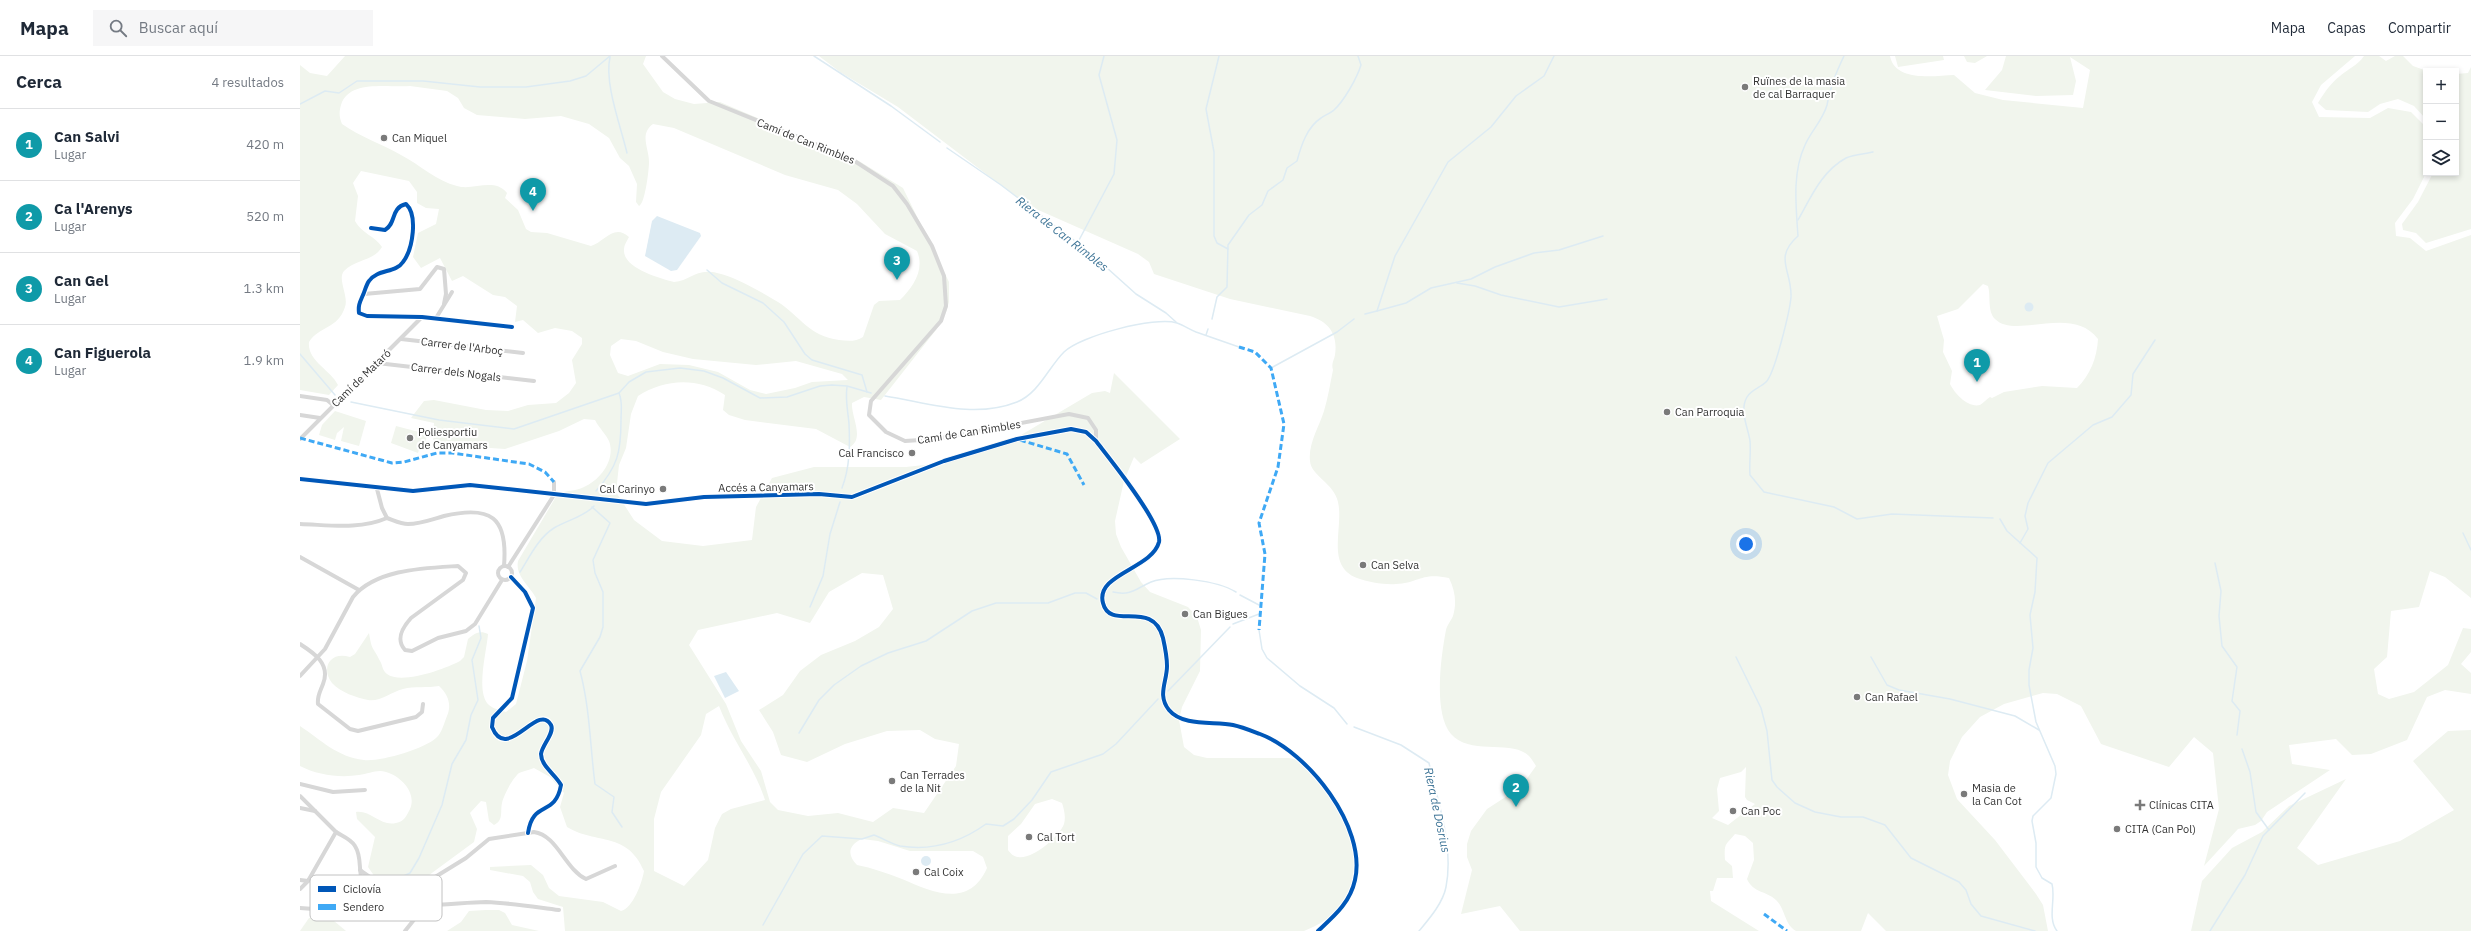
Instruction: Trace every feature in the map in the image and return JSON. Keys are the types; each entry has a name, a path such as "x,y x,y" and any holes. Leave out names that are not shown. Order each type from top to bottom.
{"street":[{"name":"Camí de Can Rimbles","path":"662,56 709,102 850,158 893,186 908,204 932,246 944,276 946,306 941,321 871,401 869,415 876,425 886,432 905,441 921,441 1005,427 1069,414 1088,418 1096,430 1096,441"},
{"path":"371,228 385,230 390,227 394,211 400,205 406,204 411,209 414,227 403,262 397,267 376,274 368,282 358,305 359,312 367,316 436,318 512,327"},
{"path":"364,294 420,289 437,267 444,269 446,294 444,304"},
{"path":"436,318 452,292"},
{"name":"Camí de Mataró","path":"300,438 422,317"},
{"name":"Carrer de l'Arboç","path":"401,339 523,354"},
{"name":"Carrer dels Nogals","path":"377,363 534,381"},
{"path":"300,396 327,400 333,405"},
{"path":"300,415 320,418"},
{"name":"Accés a Canyamars","path":"300,479 413,491 470,485 646,504 704,497 819,494 852,497 944,462 1017,439 1071,430 1086,432 1096,441 1150,515 1159,533 1157,548 1152,555 1107,584 1102,597 1104,607 1114,615 1148,617 1158,625 1165,646 1167,665 1162,688 1166,707 1180,718 1233,725 1262,735 1288,750 1310,768 1326,788 1344,818 1356,860 1355,880 1348,898 1340,910 1318,931"},
{"path":"502,580 498,572 506,566 554,495 554,482"},
{"path":"377,488 382,508 387,518"},
{"path":"300,524 351,527 371,525 387,518 407,524 462,513 486,514 496,519 503,530 506,566"},
{"path":"300,557 359,590"},
{"path":"300,676 320,657 347,606 359,590 380,579 399,573 458,566 466,573 463,580 411,618 404,626 400,639 400,646 405,650 412,651 438,638 466,631 475,624 502,580 511,578"},
{"path":"506,566 512,570 511,578"},
{"path":"511,578 525,592 533,608 512,698 505,707 496,714 492,727 500,737 509,739 519,735 535,721 546,721 550,725 551,730 542,747 542,761 561,785 558,797 552,806 540,810 534,815 528,833"},
{"path":"300,644 320,657 324,669 324,682 317,697 318,704 350,729 358,731 416,717 422,712 423,704"},
{"path":"300,784 334,792 365,790"},
{"path":"300,796 336,832 354,845 360,875"},
{"path":"300,808 317,812"},
{"path":"311,875 336,832"},
{"path":"438,875 466,858 489,839 528,833 541,833 578,875 586,879 615,866"},
{"path":"360,870 367,875"},
{"path":"300,889 310,877"},
{"path":"300,880 308,880"},
{"path":"442,905 485,902 559,910"},
{"path":"300,908 310,909"},
{"path":"405,931 413,921"}],"shaded area":[{"path":"345,56 646,56 643,64 663,92 675,99 694,104 720,102 859,161 903,188 949,282 949,302 946,312 936,330 881,400 864,397 852,403 857,433 854,443 850,447 816,429 745,420 729,415 723,410 725,395 714,389 692,383 670,383 648,390 638,396 631,414 626,448 619,465 616,492 634,520 662,541 703,546 752,540 756,507 772,478 814,467 906,467 933,464 1011,441 1092,393 1105,391 1110,393 1114,373 1180,439 1141,464 1134,457 1124,481 1115,521 1116,534 1121,547 1141,582 1150,592 1188,607 1197,617 1201,630 1200,671 1182,707 1179,720 1184,747 1194,755 1207,758 1289,758 1302,762 1313,769 1334,801 1354,846 1357,858 1357,867 1351,890 1340,907 1325,920 1304,931 565,931 563,907 538,899 533,892 530,882 523,876 490,870 490,867 531,865 543,875 549,888 559,896 603,902 621,911 625,909 633,900 639,888 644,871 637,858 620,844 589,836 567,827 560,807 564,793 550,777 534,768 519,773 514,779 503,800 499,821 494,825 489,821 486,802 481,801 470,813 477,829 474,842 429,875 374,875 368,867 375,837 357,819 356,812 366,813 386,823 391,824 399,822 405,818 412,803 409,791 397,777 383,771 352,776 336,776 321,774 300,766 300,726 337,752 364,760 380,759 402,754 422,746 436,738 441,731 448,712 449,704 447,696 439,686 403,689 377,700 359,698 344,692 332,683 327,672 329,662 337,657 350,657 355,654 369,633 372,646 387,674 402,678 423,675 460,661 464,657 468,639 473,635 482,632 488,634 482,681 485,699 489,705 506,712 516,704 527,661 536,598 521,576 518,561 557,495 564,492 581,489 596,480 608,462 611,448 608,438 595,420 584,419 559,431 505,449 433,444 434,423 411,418 424,401 434,400 486,410 508,411 528,405 556,403 569,393 576,383 572,360 582,344 582,338 572,331 555,328 538,333 523,320 515,322 517,306 505,297 493,295 463,276 452,281 440,258 421,268 413,257 418,233 436,224 439,209 426,208 417,203 417,192 409,181 361,171 353,183 358,196 355,221 361,229 376,240 382,247 379,252 370,258 354,264 344,271 342,274 342,283 346,303 342,314 338,320 318,333 309,342 309,349 315,360 338,385 329,395 300,390 300,65 310,73 327,76","holes":["371,86 410,86 447,91 458,98 464,108 477,115 525,119 561,116 589,124 609,138 620,158 629,166 637,184 636,202 639,206 645,193 649,162 646,132 653,124 674,128 785,175 838,190 857,204 885,234 917,251 920,265 919,271 913,284 900,300 879,301 874,305 863,337 848,341 829,338 820,334 806,325 778,302 748,285 724,275 703,272 674,282 651,275 635,267 625,256 624,248 629,237 624,233 614,233 591,246 547,233 531,232 526,229 518,210 505,198 507,193 502,188 490,185 463,187 450,184 401,155 356,133 342,124 340,119 341,105 345,97 352,91","621,339 636,341 663,352 693,359 756,365 796,361 842,374 848,380 812,382 795,388 766,394 750,390 718,372 689,365 660,364 628,376 618,373 610,355 611,346","862,573 883,575 893,609 879,627 855,641 821,655 800,671 783,695 759,710 773,732 781,755 807,762 845,744 887,731 920,730 935,739 959,744 956,766 924,813 893,808 873,822 838,813 808,816 778,810 770,802 761,771 741,741 726,704 689,645 698,630 777,613 810,623 829,592","719,706 755,776 765,800 731,809 722,814 715,828 708,860 684,886 654,871 654,819 661,792 701,735 706,714","1052,799 1062,803 1065,821 1064,824 1057,835 1037,851 1024,857 1014,856 1008,850 1008,836 1021,824 1035,804","862,839 878,841 910,851 973,851 983,857 987,868 979,881 970,889 960,893 949,894 937,892 925,889 885,873 857,865 850,854 850,850 857,841"]},
{"path":"819,56 1890,56 1893,64 1899,70 1907,74 1916,76 1954,75 1975,93 2003,100 2083,108 2090,70 2070,57 2076,81 2073,95 2036,96 1985,90 2002,70 2006,56 2355,56 2321,85 2312,102 2319,117 2370,118 2388,108 2411,112 2423,124 2423,176 2424,176 2413,199 2395,223 2396,236 2410,238 2426,251 2471,235 2471,598 2445,577 2430,571 2419,607 2391,611 2387,657 2374,669 2378,694 2389,699 2414,692 2448,665 2463,628 2471,629 2471,652 2461,664 2471,673 2471,694 2445,690 2427,697 2407,740 2371,754 2352,755 2336,739 2289,745 2292,764 2330,770 2267,812 2261,821 2255,825 2238,829 2204,866 2219,809 2213,753 2194,737 2169,767 2101,744 2081,706 2057,694 2043,693 2004,704 1980,717 1962,737 1950,761 1948,775 1957,799 1995,840 2036,894 2043,905 2048,931 1886,931 1868,913 1861,931 1796,931 1789,925 1782,908 1776,900 1750,884 1747,879 1754,860 1753,843 1745,836 1735,834 1725,847 1725,860 1732,866 1733,878 1717,878 1713,891 1710,891 1711,901 1759,931 1520,931 1500,906 1461,914 1472,870 1467,857 1467,844 1471,831 1487,809 1521,787 1536,766 1529,756 1522,751 1512,748 1480,746 1459,741 1451,734 1445,725 1440,699 1442,654 1446,630 1453,616 1455,601 1453,587 1449,578 1432,576 1404,583 1382,584 1357,578 1347,572 1341,564 1338,545 1339,512 1336,495 1314,471 1310,461 1312,442 1324,411 1333,370 1332,364 1336,348 1331,330 1327,325 1310,316 1230,299 1154,274 1149,262 1138,254 1027,205 898,107 840,72","holes":["1983,284 1988,286 1991,312 1995,319 2004,324 2016,326 2059,323 2073,324 2087,329 2098,339 2092,366 2086,378 2077,388 2042,386 2004,392 1992,398 1990,397 1980,405 1967,402 1955,392 1950,384 1952,371 1943,352 1944,340 1937,316 1958,309","1746,767 1745,797 1747,800 1755,804 1728,825 1712,818 1719,811 1717,789 1720,778 1741,772"]},
{"path":"1895,56 1943,56 1944,60 1898,67"},
{"path":"1964,56 1987,56 1975,63 1967,62"},
{"path":"2364,56 2379,56 2386,61 2395,56 2403,56 2413,66 2423,70 2423,116 2414,106 2398,99 2380,104 2368,112 2326,110 2318,103 2333,82 2359,62"},
{"path":"2471,67 2471,229 2426,243 2416,233 2403,230 2402,224 2418,202 2431,176 2459,176 2459,74 2468,73"},
{"path":"657,216 700,233 701,236 677,270 671,271 645,256 652,221"},
{"path":"2027,303 2031,303 2033,307 2031,311 2027,311 2025,309 2025,305"},
{"path":"335,411 366,421 359,446 341,441 344,427 337,433 335,440 319,435 322,425"},
{"name":"Poliesportiu de Canyamars","path":"396,426 419,432 420,430 428,432 423,451 419,450 418,453 391,443"},
{"path":"726,672 739,691 725,698 714,676"},
{"path":"2471,730 2471,931 2191,931 2202,881 2232,848 2262,832 2289,806 2346,779 2297,848 2318,865 2400,841 2454,810 2413,761 2448,731"},
{"path":"924,856 928,856 930,857 930,865 924,866 921,863 921,859"},
{"path":"499,910 505,913 512,925 539,931 447,931 461,922 469,911"},
{"path":"309,918 310,921 334,921 346,931 300,931"}],"waterway":[{"path":"300,104 325,91 339,93 357,81 423,81 480,87 526,87 570,81 586,76 610,56"},
{"name":"Riera de Can Rimbles","path":"814,56 891,106 940,142"},
{"path":"1078,242 1114,174 1117,140 1099,75 1104,56"},
{"path":"1219,56 1206,109 1214,152 1214,236 1217,243 1228,249"},
{"path":"1212,319 1217,297 1227,287 1228,245 1249,215 1262,205 1268,191 1283,180 1287,168 1297,161 1303,143 1312,126 1334,110 1346,95 1361,65 1358,56"},
{"path":"1365,314 1377,311 1395,256 1448,162 1491,127 1516,96 1544,76 1554,56"},
{"path":"1844,56 1834,80 1825,110 1805,145 1798,167 1796,190 1798,236 1786,251 1785,258 1791,288 1791,297 1782,341 1770,376 1766,382 1753,390 1745,402 1744,413 1750,441 1750,475 1764,492 1834,507 1857,519 1892,514 1993,518"},
{"path":"610,57 609,79 611,92 627,153"},
{"name":"Riera de Can Rimbles","path":"947,148 1001,185 1087,250 1136,294 1166,313 1176,322"},
{"path":"1798,220 1818,185 1830,170 1846,158 1873,152"},
{"path":"1377,311 1406,303 1431,288 1471,279 1495,267 1534,253 1559,250 1603,236"},
{"path":"707,270 722,283 763,303 784,322 805,354 812,360 862,375 867,392"},
{"path":"1457,283 1475,286 1501,295 1559,307 1607,299"},
{"path":"1271,368 1337,332 1354,319"},
{"path":"885,396 951,408 984,409 1001,407 1017,402 1031,393 1043,380 1058,358 1073,346 1101,334 1152,322 1177,323 1196,332 1239,347"},
{"path":"1206,335 1208,329"},
{"path":"2020,543 2028,529 2025,516 2028,503 2048,463 2093,425 2112,417 2131,395 2133,374 2155,340"},
{"path":"300,354 335,395"},
{"path":"351,402 439,420 514,429 619,393 629,382 646,372 680,368 704,371 723,378 760,398 787,397 820,386 832,385 847,386 871,393"},
{"path":"842,488 847,472 849,448 849,424 846,401 847,387"},
{"path":"596,491 614,466 619,450 622,406 619,393"},
{"path":"810,607 823,576 830,534 840,502"},
{"path":"520,572 534,548 548,532 559,525 580,516 594,506"},
{"path":"592,507 610,523 593,560 595,573 603,592 603,627 600,637 580,671 588,713 595,784 614,797 612,812 622,827"},
{"path":"2000,519 2007,531 2037,558 2035,592 2030,615 2033,648 2029,670 2029,685 2036,722 2055,766 2056,774 2051,798 2033,816 2032,821 2036,843 2036,867 2042,878 2052,884 2052,914 2054,926 2057,931"},
{"path":"2463,533 2471,550"},
{"path":"2215,563 2221,591 2219,616 2222,646 2237,667 2232,701 2240,711 2237,735"},
{"path":"1113,592 1129,592 1151,582 1170,579 1206,582 1228,588 1236,592"},
{"path":"799,733 819,700 834,685 861,666 888,653 926,641 972,611 996,603 1048,603 1075,593 1086,593 1097,599"},
{"path":"1240,595 1259,605"},
{"path":"1233,624 1259,614"},
{"path":"406,875 410,873 419,858 442,805 452,764 466,740 471,715 478,700 472,660 481,638 479,626"},
{"path":"1168,691 1230,627"},
{"path":"1259,630 1262,649 1267,658 1300,686 1334,708 1347,724"},
{"path":"1736,657 1761,708 1767,731 1772,780 1777,787 1795,803 1815,812 1841,817 1863,817 1885,825 1911,858 1959,882 1966,890 1971,904 1981,916 2035,931"},
{"path":"1871,657 1887,685 1899,690 1950,699 2015,716 2039,730"},
{"path":"763,925 803,854 822,836 862,839 874,835 900,846 923,847 946,844 967,836 986,824 1003,826 1014,819 1032,800 1051,772 1103,754 1116,744 1158,699"},
{"name":"Riera de Dosrius","path":"1354,727 1401,745 1429,763 1447,840 1448,872 1446,887 1442,899 1419,931"},
{"path":"2242,749 2250,772 2256,812 2269,830"},
{"path":"2210,931 2245,875 2263,836 2305,793"}],"marked path":[{"path":"1239,347 1255,352 1271,368 1284,424 1278,467 1259,523 1265,554 1259,630"},
{"path":"300,438 392,463 404,462 437,453 452,453 529,464 545,472 554,482"},
{"path":"1020,440 1067,454 1084,485"},
{"path":"1764,914 1787,931"}],"cycle path":[{"path":"371,228 385,230 389,227 395,212 401,206 406,204 410,209 413,232 412,241 406,256 403,262 396,268 372,277 366,286 360,304 359,313 367,316 422,317 512,327"},
{"path":"300,479 413,491 470,485 646,504 704,497 819,494 852,497 944,461 1017,439 1071,429 1086,432 1096,441 1134,491 1153,521 1158,533 1159,542 1154,551 1146,559 1115,578 1107,585 1103,593 1103,603 1107,611 1114,615 1141,617 1150,620 1158,626 1163,638 1166,656 1167,672 1163,694 1165,704 1169,710 1182,719 1236,726 1260,734 1278,743 1297,757 1314,774 1330,794 1343,815 1352,837 1356,859 1355,880 1353,888 1341,908 1318,931"},
{"path":"511,577 525,592 533,608 512,698 493,718 492,727 498,737 506,739 514,736 538,720 545,720 551,725 552,728 550,735 541,754 543,762 561,785 554,802 534,816 528,833"}],"place":[{"name":"Ruïnes de la masia de cal Barraquer","path":"1745,87"},
{"name":"Can Miquel","path":"384,138"},
{"name":"Can Figuerola","path":"533,211"},
{"name":"Can Gel","path":"897,280"},
{"name":"Can Salvi","path":"1977,382"},
{"name":"Can Parroquia","path":"1667,412"},
{"name":"Poliesportiu de Canyamars","path":"410,438"},
{"name":"Cal Francisco","path":"912,453"},
{"name":"Cal Carinyo","path":"663,489"},
{"name":"Can Selva","path":"1363,565"},
{"name":"Can Bigues","path":"1185,614"},
{"name":"Can Rafael","path":"1857,697"},
{"name":"Can Terrades de la Nit","path":"892,781"},
{"name":"Masia de la Can Cot","path":"1964,794"},
{"name":"Clínicas CITA","path":"2140,805"},
{"name":"Ca l'Arenys","path":"1516,807"},
{"name":"Can Poc","path":"1733,811"},
{"name":"CITA (Can Pol)","path":"2117,829"},
{"name":"Cal Tort","path":"1029,837"},
{"name":"Cal Coix","path":"916,872"}]}
